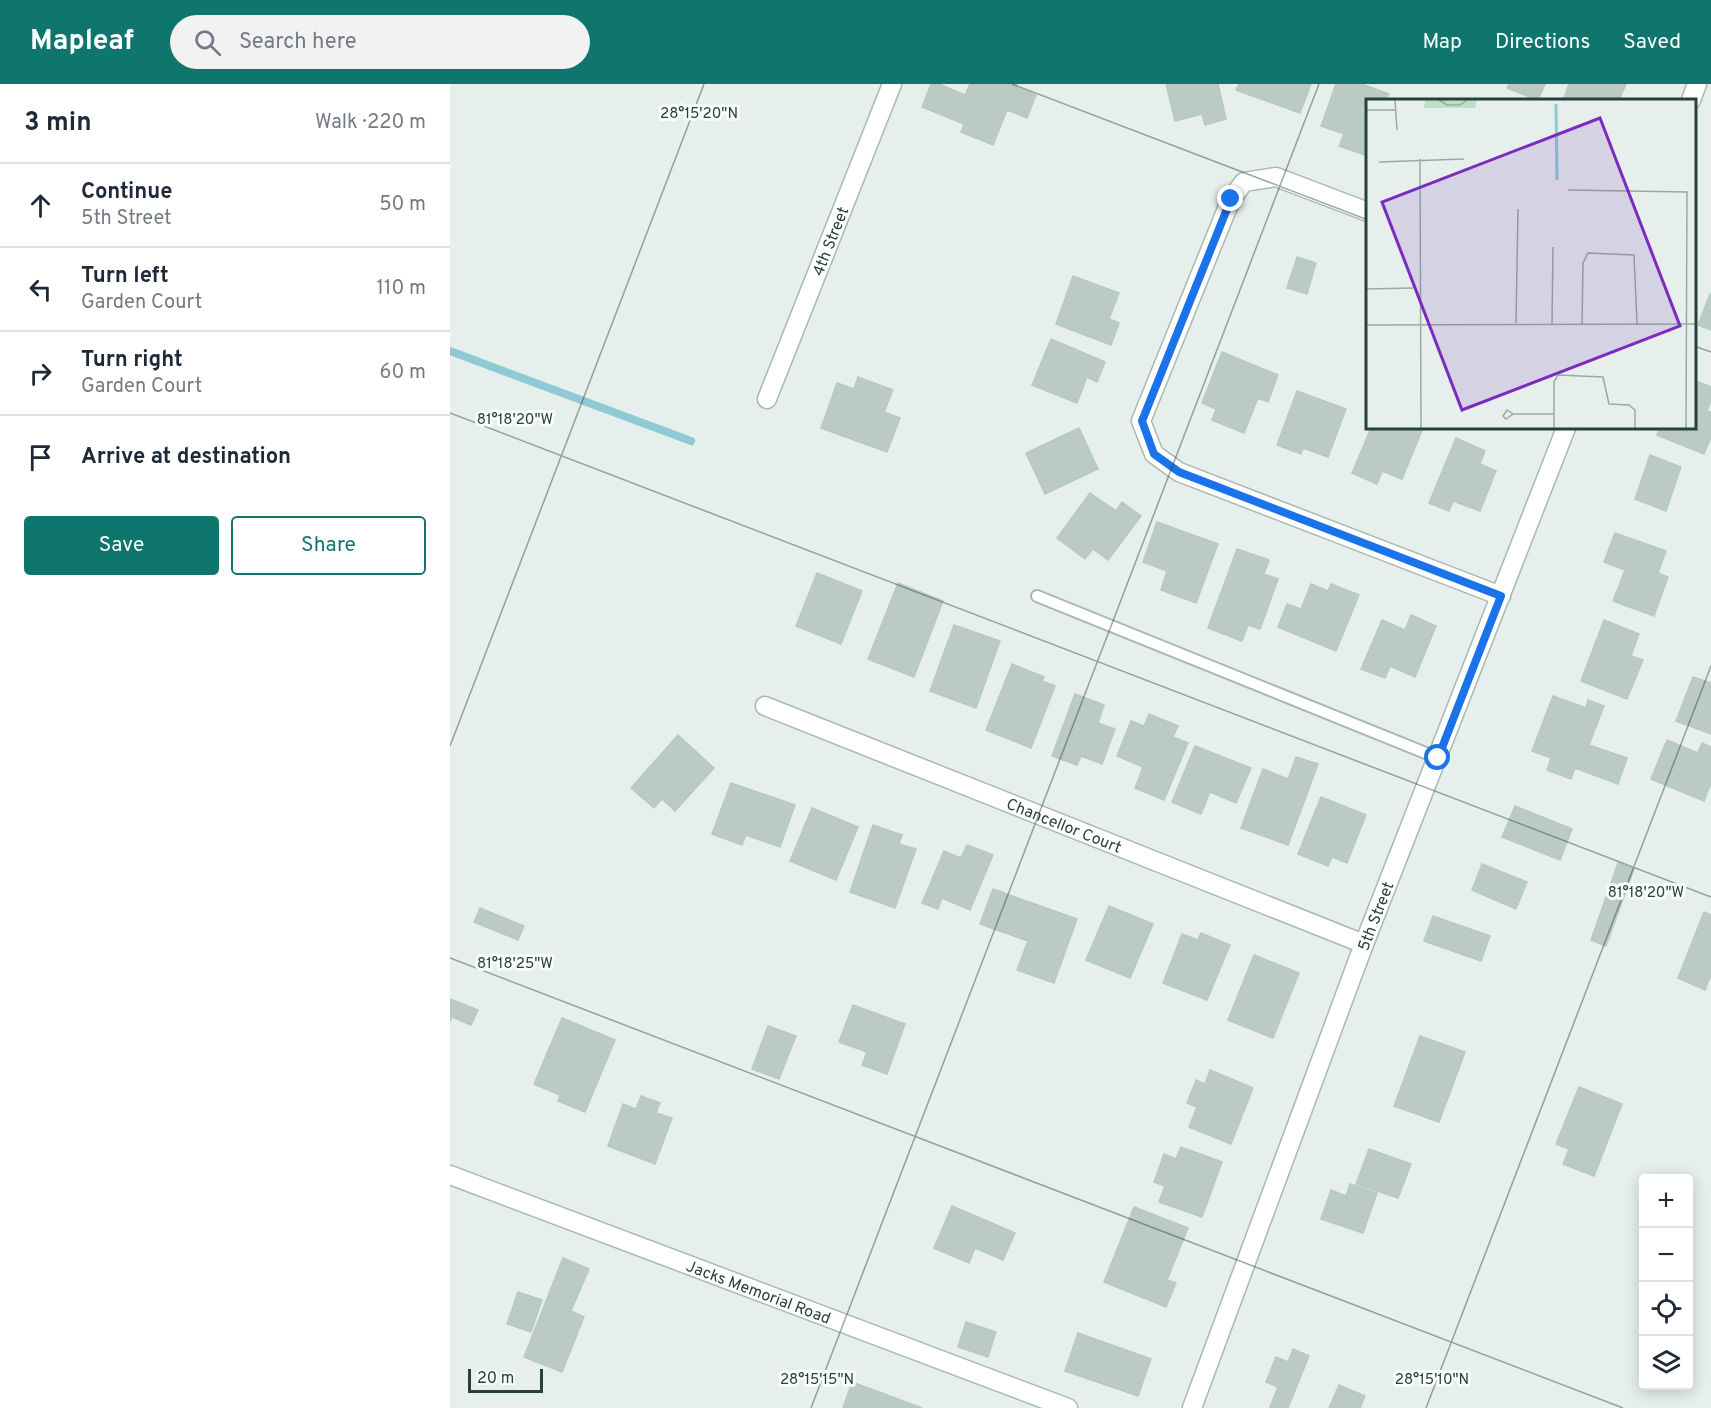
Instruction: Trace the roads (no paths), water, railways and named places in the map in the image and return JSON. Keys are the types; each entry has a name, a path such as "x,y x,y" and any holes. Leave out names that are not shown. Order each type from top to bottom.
{"street":[{"name":"4th Street","path":"766,399 892,84"},
{"path":"1691,99 1697,84"},
{"path":"1366,211 1276,177 1244,182 1231,199 1142,421 1154,454 1179,472 1501,596"},
{"name":"5th Street","path":"1192,1408 1364,944 1566,429"},
{"name":"Chancellor Court","path":"765,706 1364,944"},
{"name":"Jacks Memorial Road","path":"450,1175 1068,1408"}],"lane":[{"path":"1037,596 1438,758"}],"waterway":[{"path":"450,351 691,441"}]}
